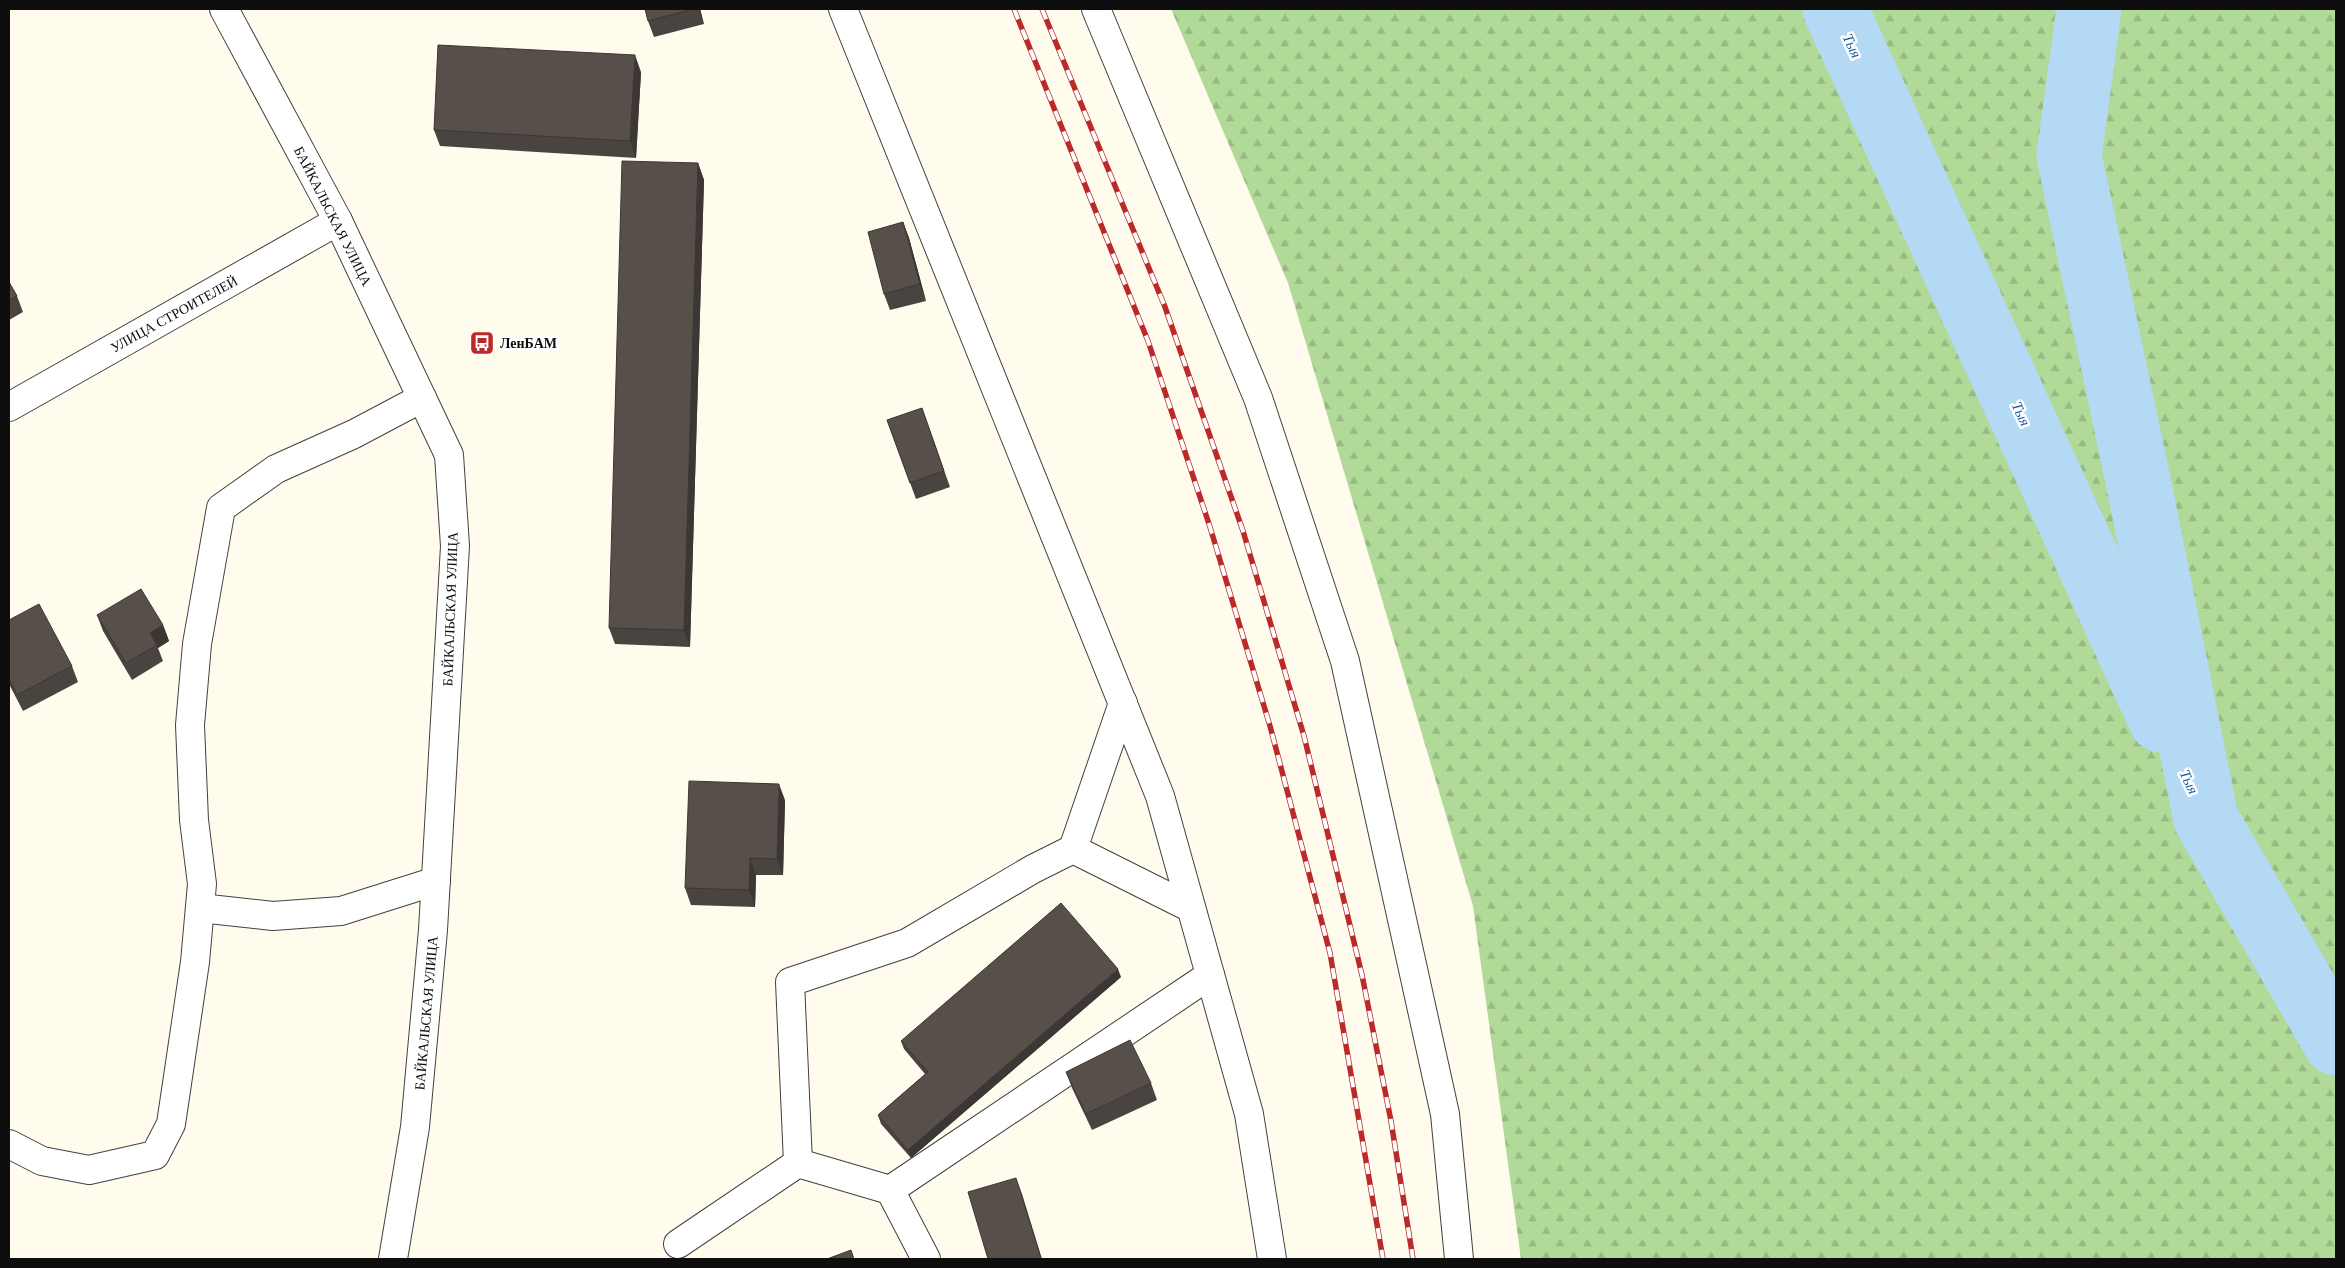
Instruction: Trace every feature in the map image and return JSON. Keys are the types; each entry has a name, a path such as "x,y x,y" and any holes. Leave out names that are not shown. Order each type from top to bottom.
{"street":[{"name":"БАЙКАЛЬСКАЯ УЛИЦА","path":"224,9 338,221 449,455 454,546 436,881 415,1127 393,1259"},
{"path":"843,9 1160,796 1249,1114 1272,1259"},
{"path":"1096,9 1258,398 1345,661 1445,1114 1459,1259"},
{"name":"УЛИЦА СТРОИТЕЛЕЙ","path":"9,406 338,221"},
{"path":"9,1144 42,1161 89,1170 155,1155 171,1124 195,962 202,884 194,820 190,725 197,644 222,508 276,469 354,434 422,398"},
{"path":"798,1163 790,982 907,943 1033,869 1073,849 1123,703"},
{"path":"1073,849 1191,908"},
{"path":"200,908 273,916 341,911 436,881"},
{"path":"890,1190 1210,975"},
{"path":"798,1163 890,1190 926,1259"},
{"path":"678,1244 798,1163"}],"green space":[{"path":"1171,9 2336,9 2336,1259 1521,1259 1473,906 1288,283"}],"building":[{"path":"645,9 693,9 648,21"},
{"path":"438,45 635,55 630,141 434,130"},
{"path":"622,161 698,163 684,630 609,628"},
{"path":"903,222 920,284 884,294 868,232"},
{"path":"9,282 17,296 9,300"},
{"path":"922,408 944,471 910,483 887,420"},
{"path":"141,589 163,625 150,633 157,645 126,663 97,615"},
{"path":"39,604 72,666 17,695 9,679 9,620"},
{"path":"689,781 779,784 777,859 750,858 749,890 685,888"},
{"path":"1061,903 1118,969 908,1150 878,1115 928,1072 901,1041"},
{"path":"1130,1040 1151,1083 1086,1114 1066,1072"},
{"path":"1016,1178 1041,1259 988,1259 968,1192"},
{"path":"851,1250 854,1259 827,1259"}],"waterway":[{"name":"Тыя","path":"1835,9 2161,720"},
{"name":"Тыя","path":"2089,9 2069,156 2138,480 2206,819 2336,1043"}],"railway":[{"path":"1014,9 1148,341 1210,527 1270,726 1330,953 1383,1259"},
{"path":"1042,9 1165,307 1243,531 1304,736 1362,975 1391,1121 1413,1259"}],"place":[{"name":"ЛенБАМ","path":"482,343"}]}
